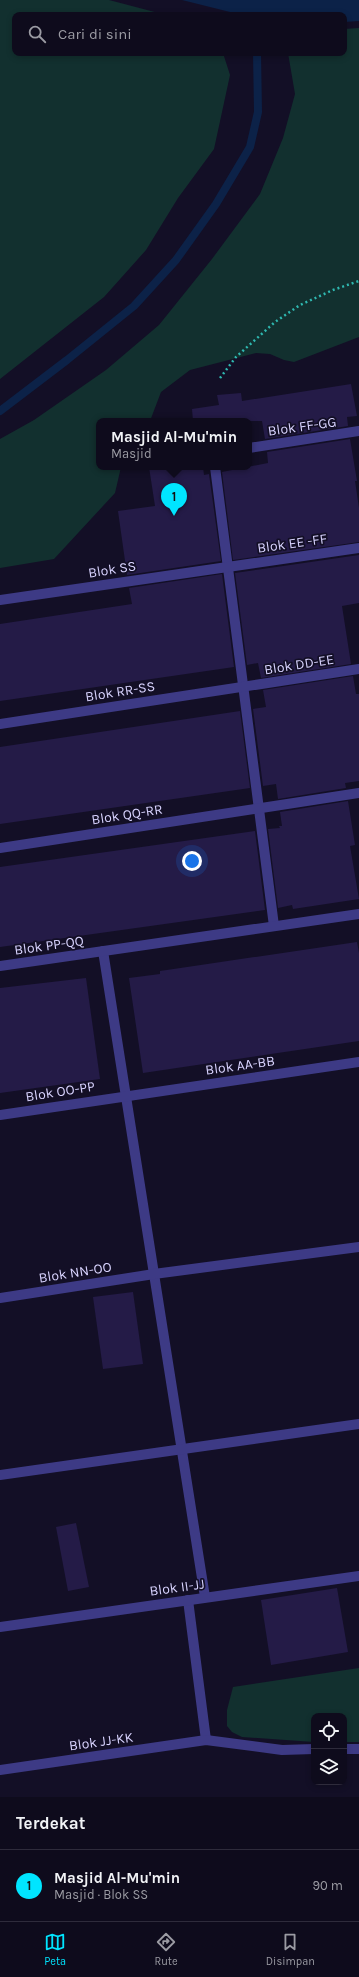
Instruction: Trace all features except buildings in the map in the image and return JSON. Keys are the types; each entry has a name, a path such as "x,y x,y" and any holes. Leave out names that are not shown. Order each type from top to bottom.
{"street":[{"name":"Blok FF-GG","path":"252,448 359,431"},
{"path":"215,470 274,926"},
{"name":"Blok EE -FF","path":"228,566 359,548"},
{"name":"Blok SS","path":"0,600 228,566"},
{"name":"Blok DD-EE","path":"243,686 359,669"},
{"name":"Blok RR-SS","path":"0,724 243,686"},
{"name":"Blok QQ-RR","path":"0,848 359,793"},
{"name":"Blok PP-QQ","path":"0,966 359,914"},
{"path":"103,952 205,1598"},
{"name":"Blok AA-BB","path":"125,1095 359,1062"},
{"name":"Blok OO-PP","path":"0,1115 125,1095"},
{"name":"Blok NN-OO","path":"0,1298 154,1274 359,1247"},
{"path":"0,1476 359,1424"},
{"name":"Blok II-JJ","path":"0,1628 359,1576"},
{"path":"188,1600 206,1740"},
{"name":"Blok JJ-KK","path":"0,1770 206,1740 282,1750 311,1749"},
{"path":"347,1749 359,1749"}],"path":[{"path":"220,378 242,352 275,322 300,305 347,284 359,281"}],"green space":[{"path":"0,0 109,0 155,12 12,12 12,56 224,56 230,75 214,149 178,198 146,250 104,297 0,379"},
{"path":"359,28 359,337 294,362 284,360 270,354 256,353 190,370 161,392 151,418 96,418 96,470 120,470 115,493 54,559 0,568 0,439 34,420 106,370 159,325 212,259 260,194 283,138 295,94 289,56 347,56 347,29"},
{"path":"359,1668 359,1742 347,1742 347,1713 311,1713 311,1742 242,1737 232,1732 227,1726 227,1710 233,1687"}],"water":[{"path":"182,0 359,0 359,21 347,22 347,12 230,12"}],"waterway":[{"path":"0,411 134,306 176,260 216,204 250,147 258,112 257,56"}],"place":[{"name":"Masjid Al-Mu'min","path":"174,516"}]}
